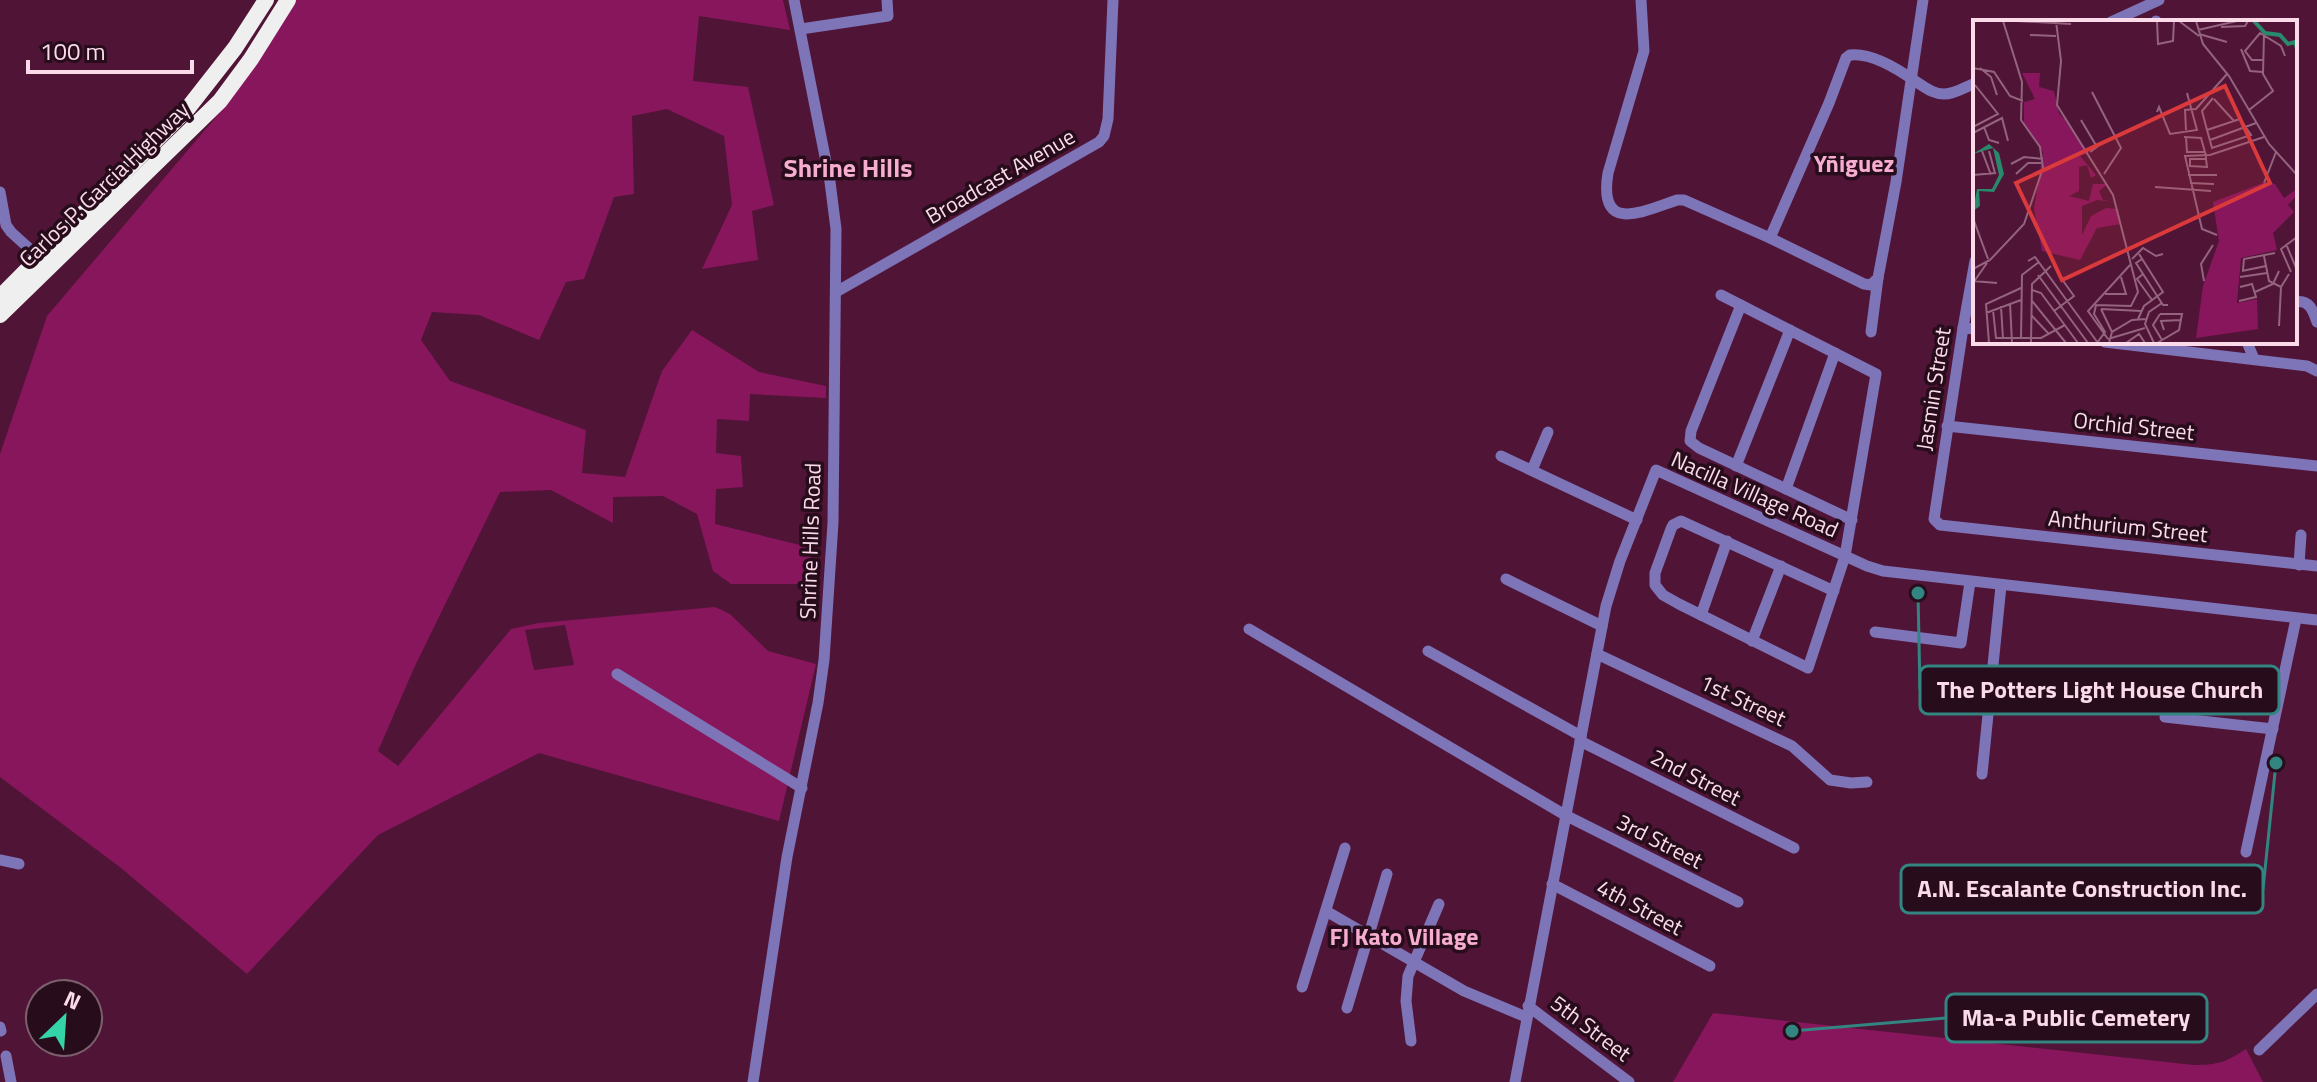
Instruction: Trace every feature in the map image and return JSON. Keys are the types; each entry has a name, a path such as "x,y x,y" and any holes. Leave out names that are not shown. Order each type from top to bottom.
{"highway":[{"name":"Carlos P. Garcia Highway","path":"45,263 109,190 205,90 266,0"},
{"name":"Carlos P. Garcia Highway","path":"0,297 45,263 220,101 288,0"},
{"name":"Carlos P. Garcia Highway","path":"0,315 12,286"}],"street":[{"name":"Shrine Hills Road","path":"753,1082 787,857 818,703 833,523 836,229 830,182 794,0"},
{"path":"801,29 888,16 887,0"},
{"name":"Broadcast Avenue","path":"836,292 1099,142 1104,136 1108,119 1113,0"},
{"path":"1641,0 1644,51 1608,173 1606,197 1611,206 1618,212 1631,215 1684,200 1864,284 1871,285 1878,278"},
{"path":"1871,332 1923,0"},
{"path":"2115,20 2159,0"},
{"path":"1770,238 1846,58 1855,54 1868,56 1928,90 1944,94 1973,84"},
{"path":"0,192 6,225 45,263"},
{"name":"Jasmin Street","path":"1936,522 1947,426 1969,328 1973,283"},
{"path":"1721,295 1876,374 1845,556 1834,591 1808,668 1658,590 1654,579 1671,529 1677,522 1686,522 1834,591"},
{"path":"2297,302 2309,305 2317,322"},
{"path":"1741,305 1691,431 1690,441 1852,520"},
{"path":"1736,466 1790,330"},
{"path":"2123,344 2312,368"},
{"path":"2248,344 2254,359"},
{"path":"1786,489 1835,353"},
{"name":"Orchid Street","path":"1947,426 2317,466"},
{"path":"1532,470 1548,432"},
{"path":"1501,456 1637,520"},
{"name":"Nacilla Village Road","path":"1515,1082 1602,626 1612,586 1656,470 1883,571 2317,620"},
{"name":"Anthurium Street","path":"1936,522 1940,525 2317,566"},
{"path":"2299,565 2301,535"},
{"path":"1701,615 1727,541"},
{"path":"1752,641 1781,566"},
{"path":"1506,579 1602,626"},
{"path":"1875,632 1961,643 1970,582"},
{"path":"1982,774 2001,586"},
{"path":"2246,852 2296,619"},
{"name":"3rd Street","path":"1249,629 1565,815 1738,902"},
{"name":"2nd Street","path":"1428,651 1580,739 1794,848"},
{"name":"1st Street","path":"1597,654 1792,746 1830,780 1867,782"},
{"path":"617,674 802,788"},
{"path":"2165,717 2273,729"},
{"path":"1302,987 1345,848"},
{"path":"0,860 19,864"},
{"path":"1347,1008 1387,874"},
{"name":"4th Street","path":"1552,884 1710,966"},
{"path":"1411,1041 1406,987 1439,904"},
{"name":"5th Street","path":"1326,911 1464,991 1527,1011 1629,1082"},
{"path":"2259,1050 2317,994"},
{"path":"6,1056 11,1082"}],"shaded area":[{"path":"286,0 783,0 790,30 699,16 693,81 748,87 774,205 752,211 758,260 702,269 732,205 724,136 667,109 632,116 634,194 614,197 584,279 566,282 539,340 479,315 432,312 421,340 450,381 586,430 582,473 625,477 662,371 692,330 759,372 826,386 826,398 750,394 749,421 717,419 716,453 741,456 743,487 716,489 715,524 812,548 808,584 731,584 713,571 697,514 663,496 613,497 613,523 551,490 500,492 414,668 378,751 398,766 511,629 539,623 715,607 730,614 768,651 816,664 779,821 539,753 378,835 247,974 121,868 0,777 0,454 47,316 233,97","holes":["565,625 574,665 534,670 525,630"]},
{"path":"1713,1013 2194,1065 2222,1062 2246,1049 2263,1082 1673,1082"}],"place":[{"name":"The Potters Light House Church","path":"1918,593"},
{"name":"A.N. Escalante Construction Inc.","path":"2276,763"},
{"name":"Ma-a Public Cemetery","path":"1792,1031"}],"district":[{"name":"Yñiguez","path":"1854,164"},
{"name":"Shrine Hills","path":"848,168"},
{"name":"FJ Kato Village","path":"1404,937"}]}
